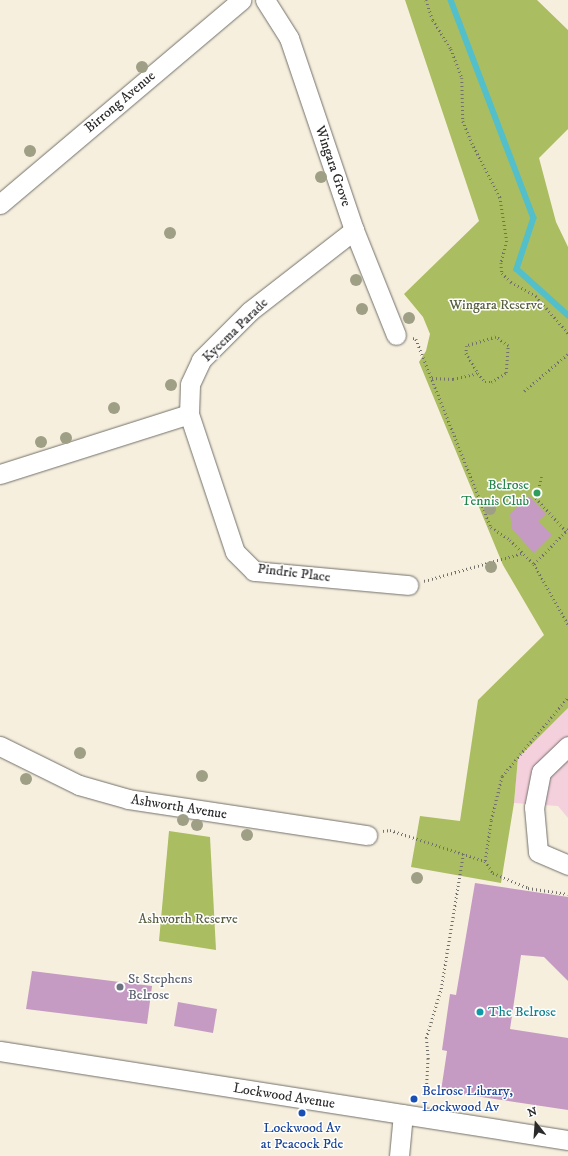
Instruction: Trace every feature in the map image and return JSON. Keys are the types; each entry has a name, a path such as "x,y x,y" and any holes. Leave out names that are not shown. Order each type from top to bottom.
{"street":[{"name":"Birrong Avenue","path":"0,204 241,0"},
{"name":"Wingara Grove","path":"264,0 289,38 354,230 396,335"},
{"name":"Kyeema Parade","path":"190,414 190,384 201,360 250,310 354,230"},
{"path":"1,470 190,414"},
{"name":"Pindrie Place","path":"190,414 235,552 254,571 408,585"},
{"name":"Ashworth Avenue","path":"0,746 79,785 128,799 367,835"},
{"path":"568,746 541,772 534,807 538,852 568,865"},
{"name":"Lockwood Avenue","path":"0,1050 568,1140"},
{"path":"398,1156 403,1114"}],"path":[{"path":"426,0 433,20 451,49 462,78 463,121 500,197 508,241 501,263 502,273 511,282 536,296 568,333"},
{"path":"396,335 416,339 491,528 510,540 534,564 568,624"},
{"path":"496,337 508,346 506,373 491,382 485,382 478,373 466,353 467,346 496,337"},
{"path":"524,391 568,354"},
{"path":"432,378 453,379 478,373"},
{"path":"534,564 567,530 536,498 542,477"},
{"path":"408,585 523,553"},
{"path":"485,861 491,820 502,776 568,697"},
{"path":"367,835 390,830 485,861 493,873 528,888 568,894"},
{"path":"426,1092 428,1059 426,1038 441,989 463,854"}],"shaded area":[{"path":"568,708 568,818 558,806 514,803 518,758"}],"green space":[{"name":"Wingara Reserve","path":"405,0 537,0 568,30 568,129 539,158 556,222 568,247 568,708 518,758 514,803 501,883 411,867 420,816 460,821 478,700 544,635 503,565 419,362 426,351 430,334 423,317 404,294 479,221"},
{"name":"Ashworth Reserve","path":"169,831 210,837 216,950 159,941"}],"building":[{"path":"529,496 546,514 538,521 552,535 534,553 512,529 510,514"},
{"name":"The Belrose","path":"475,883 568,897 568,981 544,957 521,955 510,1029 568,1038 568,1110 441,1091 447,1051 442,1050 450,994 456,995"},
{"path":"32,971 152,986 147,1024 26,1009"},
{"path":"178,1002 217,1009 213,1033 174,1026"}],"waterway":[{"path":"451,0 534,218 517,269 568,315"}],"place":[{"name":"Belrose Tennis Club","path":"537,493"},
{"name":"St Stephens Belrose","path":"120,987"},
{"name":"The Belrose","path":"480,1012"},
{"name":"Belrose Library, Lockwood Av","path":"414,1099"},
{"name":"Lockwood Av at Peacock Pde","path":"302,1113"}]}
